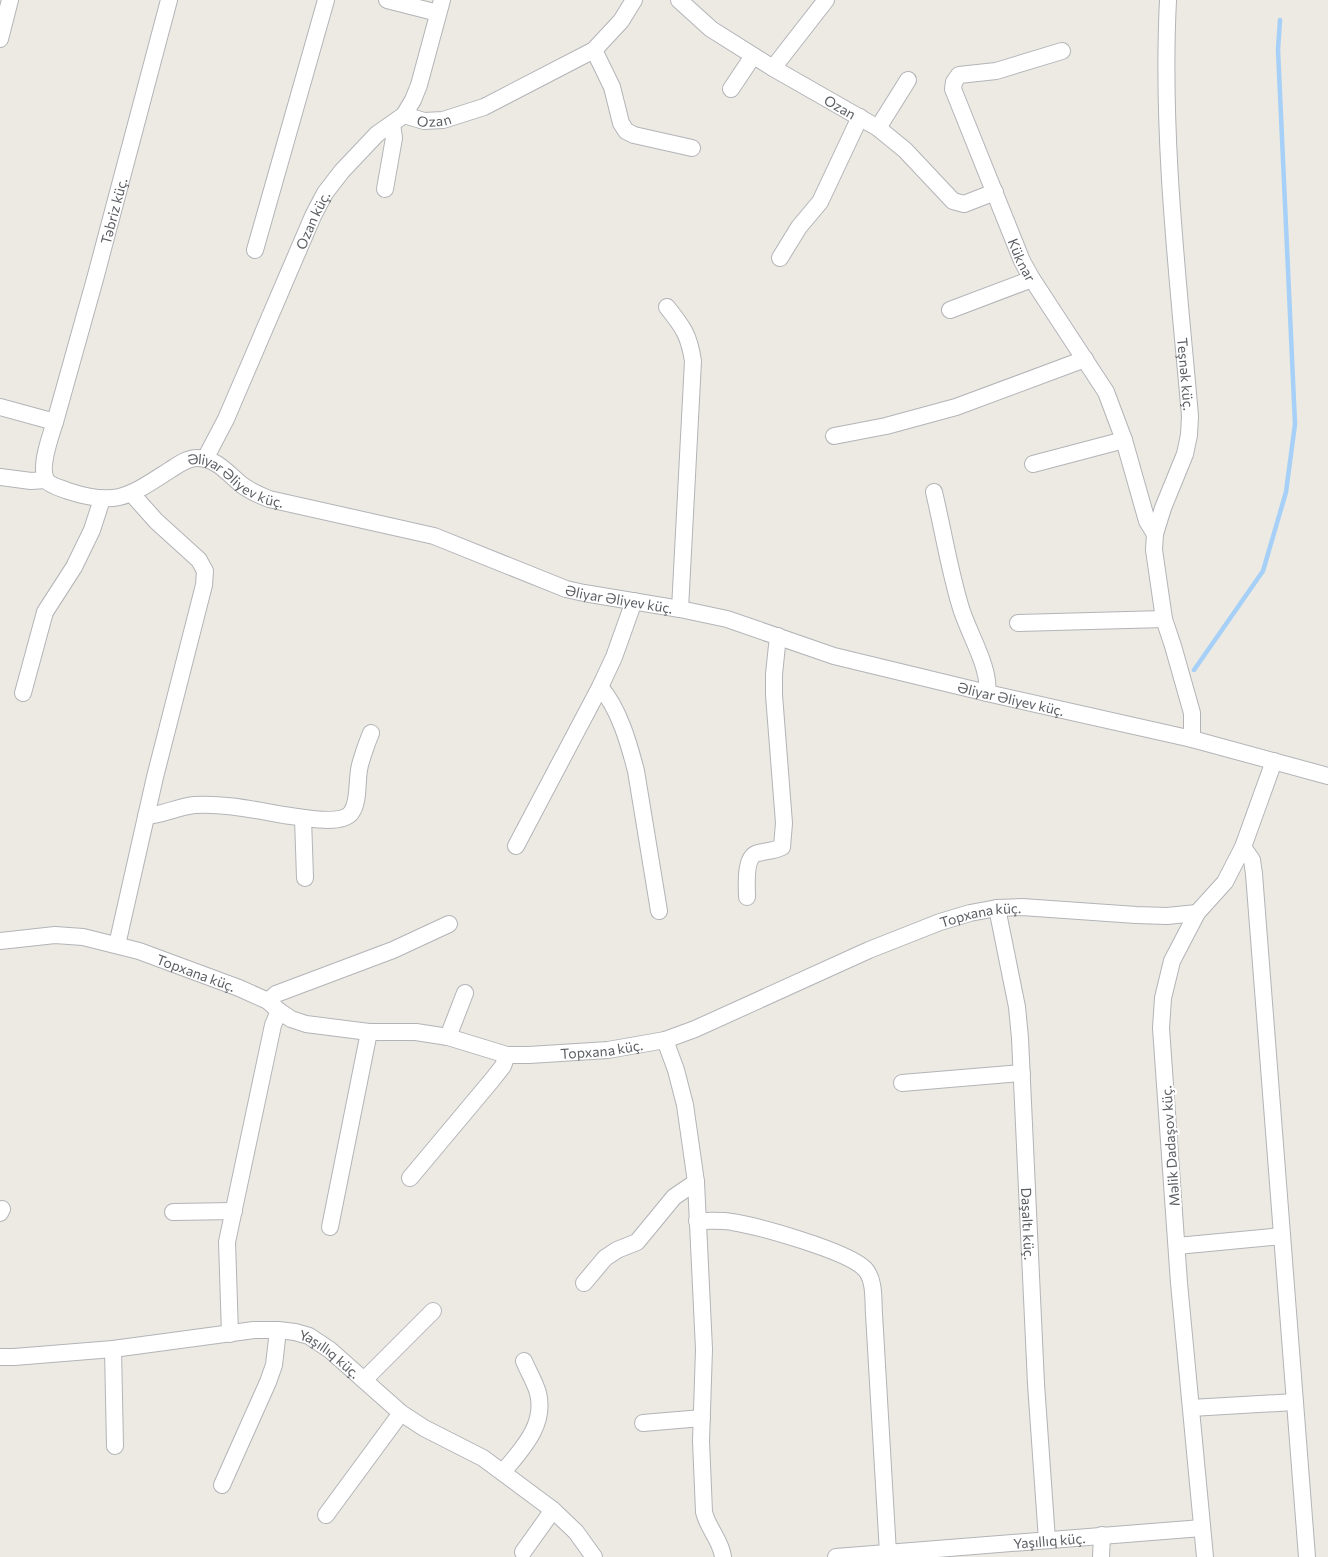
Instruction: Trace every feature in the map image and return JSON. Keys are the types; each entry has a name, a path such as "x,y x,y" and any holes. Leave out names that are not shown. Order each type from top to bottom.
{"street":[{"path":"0,39 10,0"},
{"name":"Təbriz küç.","path":"54,422 95,279 169,0"},
{"path":"254,250 326,0"},
{"path":"388,0 440,7"},
{"name":"Ozan","path":"398,119 443,120 484,106 594,50 621,21 634,0"},
{"name":"Ozan","path":"679,0 711,29 773,68 878,128 905,150 953,201 964,204 995,192"},
{"path":"773,68 826,0"},
{"name":"Teşnək küç.","path":"1168,0 1165,57 1167,152 1190,416 1185,454 1163,508 1155,534 1154,550 1164,620 1192,713 1192,739"},
{"name":"Ozan küç.","path":"205,459 226,419 313,216 326,192 365,146 377,134 398,119 413,100 420,85 440,7"},
{"path":"594,50 612,87 621,123 626,131 634,135 692,148"},
{"name":"Küknar","path":"1062,51 996,71 959,75 954,82 953,89 1011,236 1032,279 1106,392 1124,440 1147,521 1155,534"},
{"path":"731,89 753,56"},
{"path":"878,128 908,80"},
{"path":"780,258 799,227 820,202 860,117"},
{"path":"385,189 398,119"},
{"path":"950,310 1032,279"},
{"path":"667,307 683,326 690,342 693,360 680,609"},
{"path":"834,436 886,426 956,407 1085,359"},
{"path":"0,406 54,422 45,461 44,471 46,480 31,481 0,476"},
{"path":"1033,464 1124,440"},
{"name":"Əliyar Əliyev küç.","path":"46,480 78,494 102,499 120,497 132,494 186,460 205,459 227,470 252,492 269,499 421,532 566,588 727,619 834,656 1192,739 1328,776"},
{"path":"934,492 959,605 986,673 987,693"},
{"path":"117,945 146,816 204,585 205,570 200,560 156,522 132,494"},
{"path":"23,693 45,612 74,566 92,530 102,499"},
{"path":"516,846 600,687 614,657 634,601"},
{"path":"1018,623 1164,620"},
{"path":"747,898 747,872 750,858 755,853 775,851 782,847 784,839 774,695 778,636"},
{"path":"600,687 612,702 632,758 659,911"},
{"path":"146,816 193,805 209,805 304,818 338,820 346,818 351,813 355,804 359,766 370,733"},
{"name":"Məlik Dadaşov küç.","path":"1207,1556 1202,1528 1177,1246 1161,1028 1163,998 1172,961 1196,913 1225,882 1243,847 1274,761"},
{"path":"304,818 304,878"},
{"path":"1243,847 1252,860 1254,874 1307,1557"},
{"name":"Topxana küç.","path":"1,944 55,935 84,938 117,945 139,951 239,988 274,1006 291,1019 306,1024 369,1032 416,1032 448,1037 507,1054 608,1050 665,1040 694,1029 869,950 970,913 997,908 1022,907 1136,915 1167,916 1196,913"},
{"name":"Daşaltı küç.","path":"997,908 1017,1008 1022,1073 1036,1384 1047,1540"},
{"path":"230,1334 227,1249 273,1025 276,994 393,950 449,924"},
{"path":"448,1037 465,993"},
{"path":"330,1227 369,1032"},
{"path":"665,1040 686,1105 696,1182 704,1349 702,1418 704,1512 707,1523 723,1551 723,1557"},
{"path":"410,1178 503,1066 507,1054"},
{"path":"902,1083 1022,1073"},
{"path":"584,1283 605,1258 617,1250 637,1242 674,1197 696,1182"},
{"path":"173,1212 234,1210"},
{"path":"697,1221 730,1221 758,1227 838,1253 854,1260 866,1270 871,1282 874,1314 888,1553"},
{"path":"1177,1246 1282,1236"},
{"path":"364,1380 433,1311"},
{"name":"Yaşıllıq küç.","path":"0,1357 14,1358 113,1349 254,1330 294,1332 318,1341 401,1412 424,1428 470,1451 504,1472 553,1510 576,1532 594,1557"},
{"path":"222,1485 268,1382 274,1365 278,1330"},
{"path":"113,1349 115,1446"},
{"path":"504,1472 531,1436 538,1422 540,1408 538,1392 524,1361"},
{"path":"1191,1408 1295,1402"},
{"path":"326,1515 401,1412"},
{"path":"643,1423 702,1418"},
{"path":"523,1552 553,1510"},
{"name":"Yaşıllıq küç.","path":"836,1557 888,1553 951,1553 1047,1540 1202,1528"},
{"path":"1101,1557 1102,1536"}],"waterway":[{"path":"1194,670 1263,571 1286,492 1295,424 1278,50 1280,20"}]}
